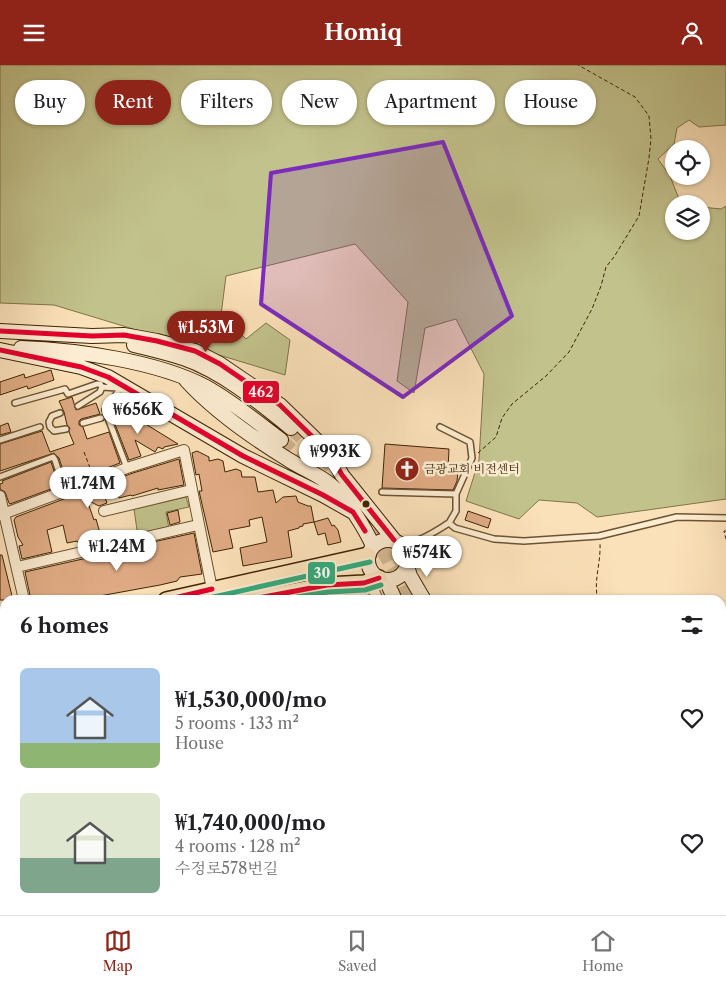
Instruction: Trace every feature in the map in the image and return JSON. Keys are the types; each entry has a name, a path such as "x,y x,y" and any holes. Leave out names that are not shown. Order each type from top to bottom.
{"main road":[{"path":"0,322 26,325 55,333"},
{"path":"0,331 92,336 124,335 195,351 220,364 280,405 325,449 396,542 407,552 410,576 421,595"},
{"path":"92,336 150,349 192,362 222,378 266,407 292,429"},
{"path":"0,348 43,349 86,354 154,368 183,377 206,387 228,400 281,440"},
{"path":"0,348 81,367 98,373 243,456 353,512"},
{"path":"183,377 202,397 262,443 332,485 343,496 353,512 371,551 370,568 382,579 392,595"},
{"path":"304,468 316,470 325,467 328,460 325,449"},
{"path":"187,595 371,551 382,540 396,542"},
{"path":"304,595 327,585 364,583 400,577 408,564"}],"street":[{"path":"2,514 127,468 184,451 190,490 212,589"},
{"path":"104,511 190,490"},
{"path":"0,497 2,514 23,595"},
{"path":"17,567 198,525"},
{"path":"364,583 374,591 376,595"}],"lane":[{"path":"15,403 66,389 68,394 97,384 100,384 102,387 120,389 142,397"},
{"path":"78,406 100,392 102,387"},
{"path":"120,389 105,410 127,468"},
{"path":"60,413 52,416 49,422 50,427 54,431 66,429"},
{"path":"83,423 101,419"},
{"path":"0,440 40,427"},
{"path":"408,564 411,551 420,540 449,523 456,511 456,494 472,458 470,442 440,427"},
{"path":"0,477 52,457 55,460 65,491"},
{"path":"382,492 456,494"},
{"path":"449,523 454,528 494,539 510,541 599,536 677,517 726,518"},
{"path":"396,542 420,540"}],"path":[{"path":"472,458 496,437 502,418 512,404 546,376 569,352 592,309 606,267 639,216 651,139 648,116 635,97 578,65"},
{"path":"84,452 94,480"},
{"path":"725,531 726,539"},
{"path":"597,595 596,586 600,556 599,536"}],"highlighted area":[{"path":"443,142 512,316 403,397 261,304 271,173"}],"green space":[{"path":"0,65 726,65 726,125 699,127 689,120 677,128 675,140 665,140 665,152 658,159 665,169 665,185 674,185 677,195 665,195 665,240 710,240 710,208 721,209 726,206 726,499 597,517 577,503 539,500 519,519 466,501 479,460 484,374 456,319 425,328 414,393 397,381 408,302 355,244 226,276 221,315 246,339 266,323 290,340 285,375 54,305 0,303"},
{"path":"186,497 189,507 166,512 169,529 138,537 134,509"}],"building":[{"path":"51,370 54,380 28,389 27,386 0,395 0,382 24,374 25,378"},
{"path":"72,397 76,410 96,403 100,414 81,419 79,425 83,427 87,439 109,432 120,463 67,483 59,458 54,453 0,471 0,444 42,431 50,452 74,444 59,401"},
{"path":"125,409 128,411 136,430 141,422 144,423 178,444 164,447 163,449 158,447 155,452 135,440 141,456 129,460 111,414"},
{"path":"8,423 11,432 0,435 0,426"},
{"path":"385,444 449,449 448,470 458,471 457,481 453,490 382,488"},
{"path":"197,451 209,457 209,461 218,459 223,461 225,472 236,469 241,471 242,477 255,477 258,492 273,490 276,503 283,497 296,496 298,502 311,506 314,522 303,524 299,528 288,531 292,557 243,566 240,548 267,542 262,517 249,520 250,526 229,530 233,548 213,552 199,491 202,491 199,474 196,475 192,453"},
{"path":"179,459 184,485 158,490 158,488 119,498 116,491 104,495 107,503 99,506 87,500 94,520 96,519 102,540 80,545 77,541 67,543 63,525 47,530 52,552 22,559 19,546 23,545 18,537 14,520 16,517 133,473"},
{"path":"51,462 59,486 9,503 5,492 0,489 2,481"},
{"path":"178,510 180,522 170,525 167,513"},
{"path":"468,511 491,519 488,528 465,520"},
{"path":"328,518 332,526 334,525 338,530 341,542 328,545 325,533 318,535 314,522"},
{"path":"194,533 202,574 180,577 177,581 160,585 105,595 30,595 25,572 127,549 128,553 154,547 153,542"},
{"path":"0,555 2,555 12,595 0,595"}],"tunnel":[{"path":"291,428 321,455 337,474"},
{"path":"281,440 313,471"},
{"path":"384,531 411,577"},
{"path":"370,532 408,595"}],"transit line":[{"name":"462","path":"0,331 92,336 124,335 195,351 220,364 280,405 330,454 342,475 394,540"},
{"name":"462","path":"0,350 81,367 108,377 243,456 323,495 353,512 365,531"},
{"name":"30","path":"222,595 370,562"},
{"name":"462","path":"274,595 327,585 364,583 379,578"},
{"name":"30","path":"309,595 365,590 381,585"},
{"name":"462","path":"187,595 212,589"}],"place":[{"name":"금광교회 비전센터","path":"407,469"}]}
